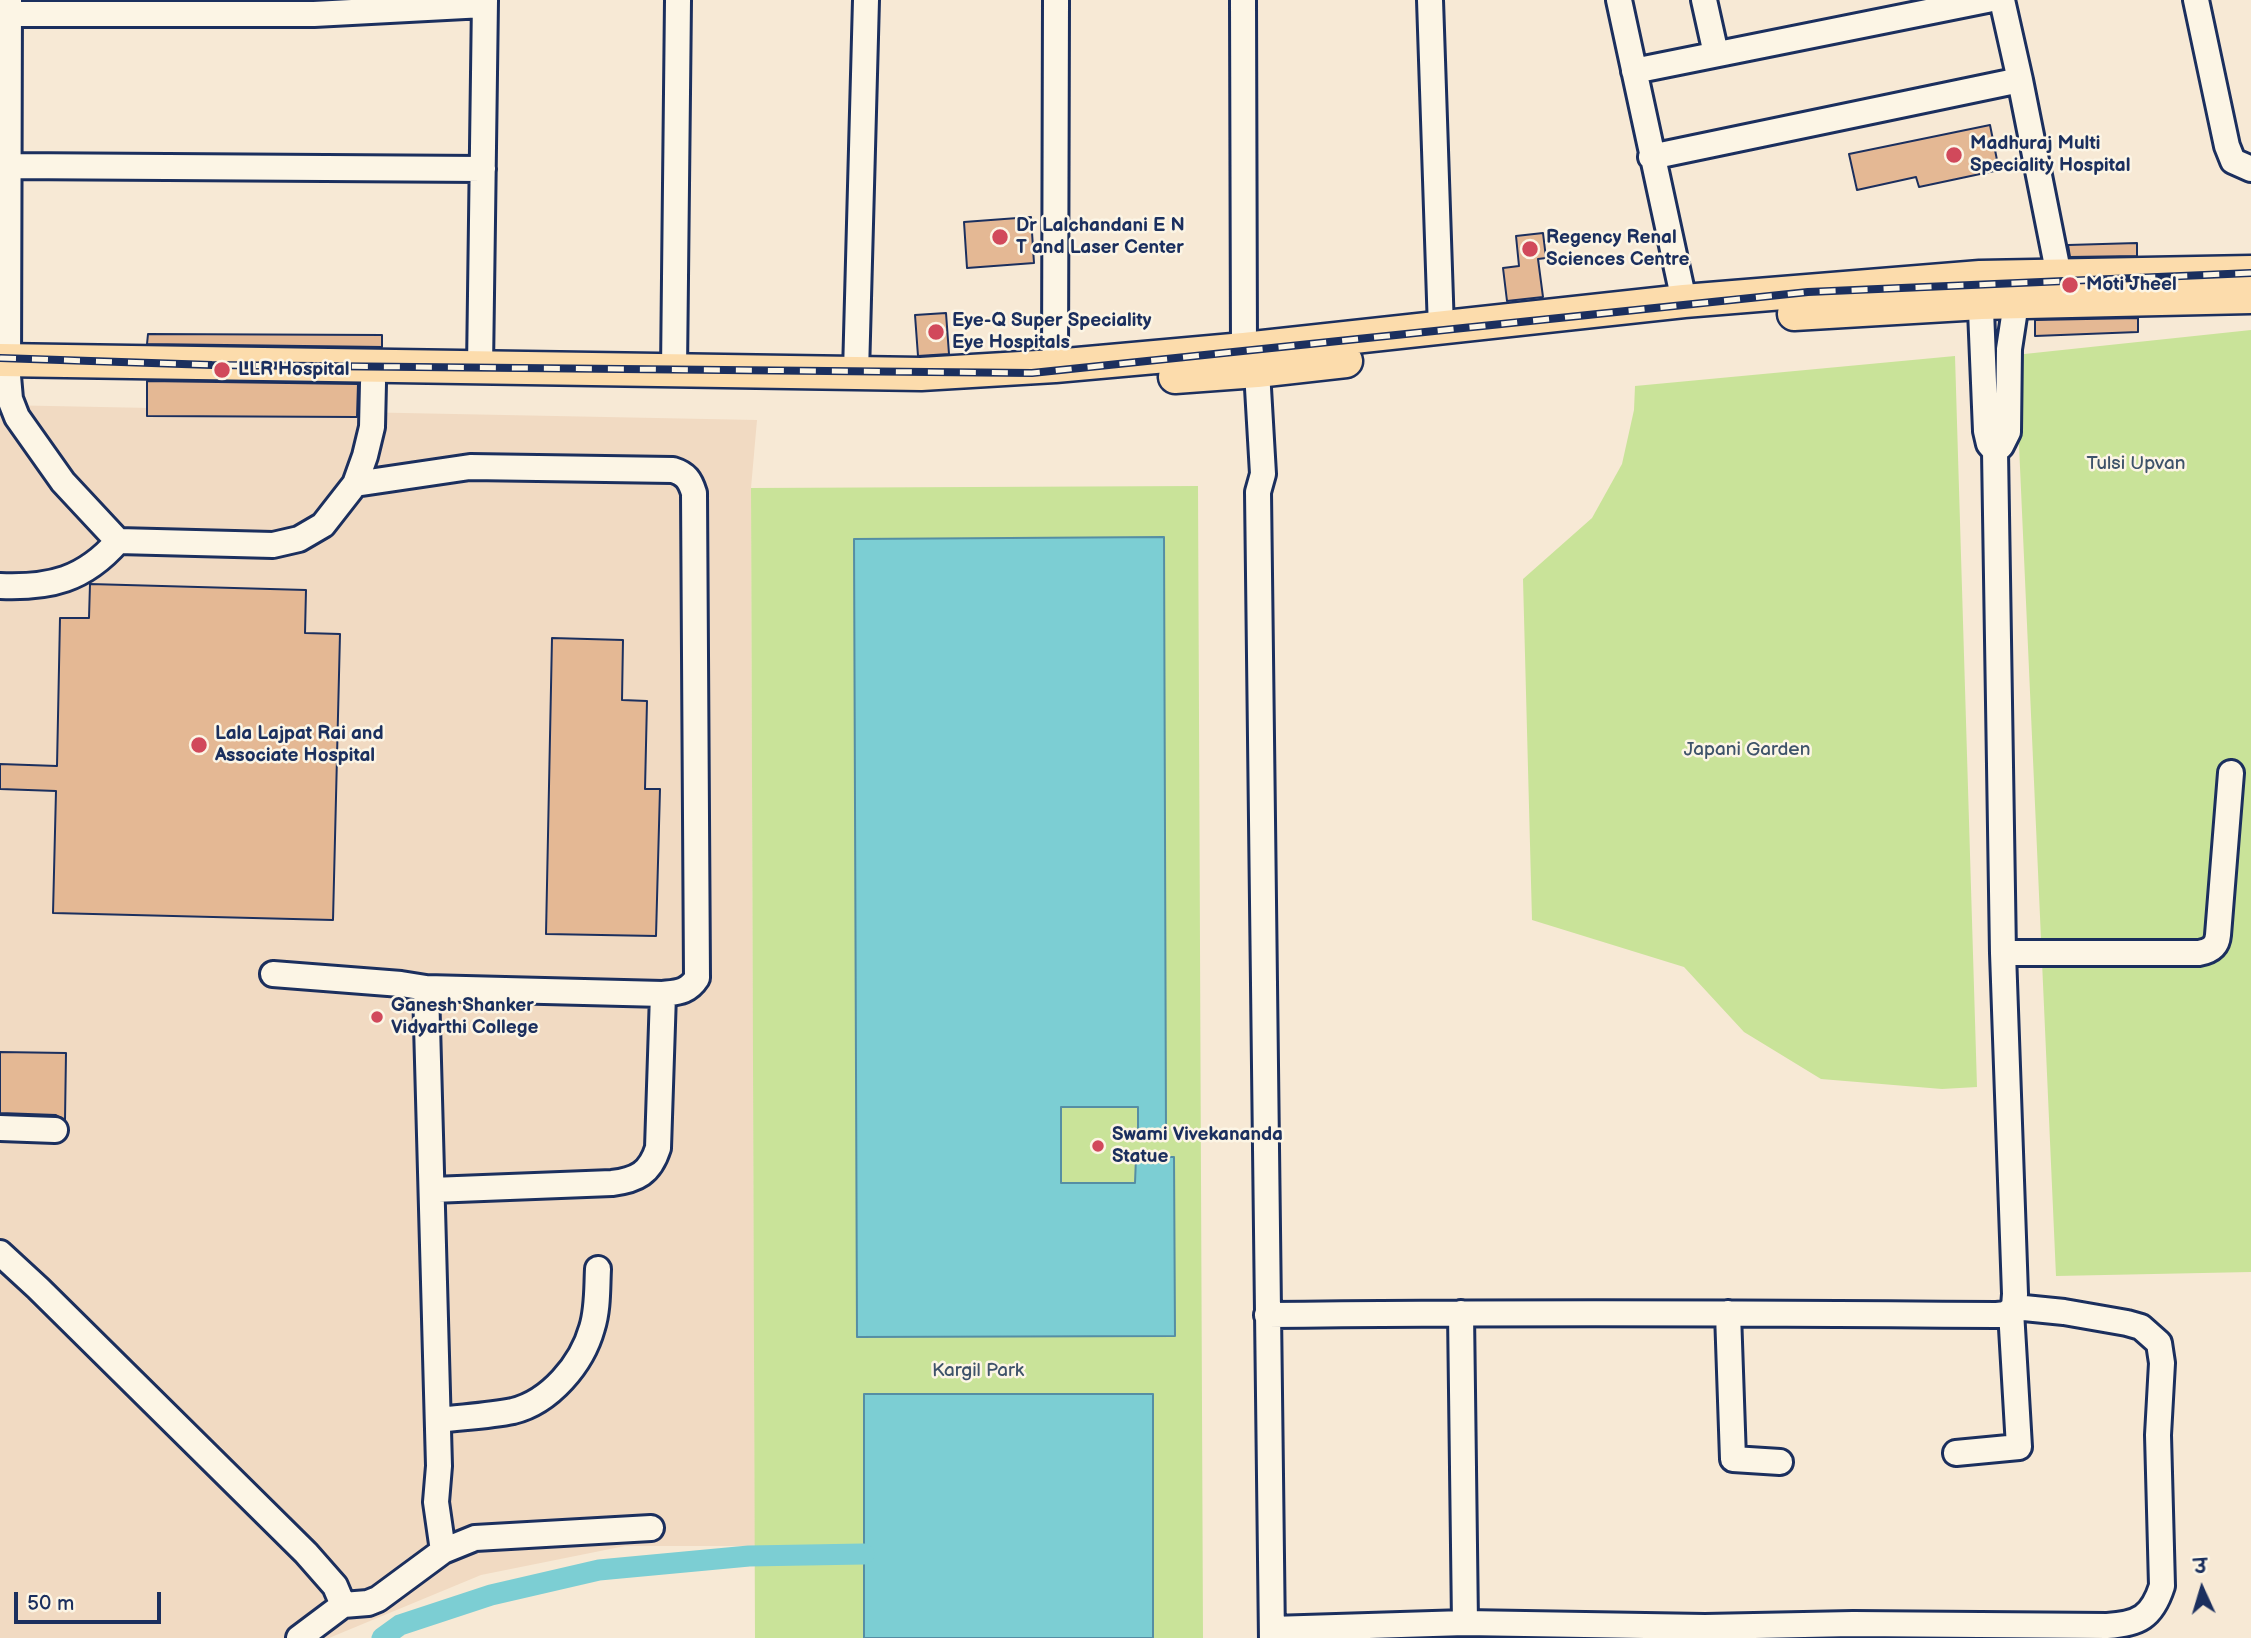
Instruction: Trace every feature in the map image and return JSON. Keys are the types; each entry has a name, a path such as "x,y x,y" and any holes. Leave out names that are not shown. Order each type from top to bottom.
{"main road":[{"path":"4,368 480,368 597,378 920,393 1247,364 1980,290 2016,303 2060,289 2251,272"},
{"path":"4,368 373,383 597,378 674,370 921,374 1055,366 1247,364 1441,329 1684,301 2060,289 2251,297"}],"street":[{"path":"674,370 678,0"},
{"path":"856,373 866,0"},
{"path":"1055,366 1056,0"},
{"path":"1243,0 1247,364 1263,474 1258,492 1267,1315 1272,1634 1465,1623 1507,1631 1853,1624 2107,1626 2124,1625 2139,1620 2150,1612 2162,1586 2158,1435 2162,1363 2160,1343 2141,1327 2064,1312 2012,1309 1997,1315 1728,1312 1267,1315"},
{"path":"1430,0 1441,329"},
{"path":"1619,0 1684,301"},
{"path":"1704,0 1716,54"},
{"path":"1634,71 1987,0"},
{"path":"2002,0 2060,289"},
{"path":"2196,0 2227,146 2233,161 2251,169"},
{"path":"373,383 372,427 355,484 323,524 299,539 273,545 118,541 63,482 17,417 10,399 4,368 9,166 4,101 4,46 9,7 314,14 484,3 480,368"},
{"path":"1651,157 2020,80"},
{"path":"9,166 483,169"},
{"path":"1956,1453 2019,1447 2012,1309 2015,1294 2003,953 1994,451 1986,431 1980,290"},
{"path":"1994,451 2001,446 2008,432 2010,349 2016,303"},
{"path":"273,974 426,988 663,994 683,992 692,987 697,978 694,493 690,481 684,473 673,470 482,467 443,470 355,484"},
{"path":"0,586 28,587 59,582 83,572 103,558 118,541"},
{"path":"2003,953 2199,953 2211,949 2217,943 2231,773"},
{"path":"426,988 439,1466 436,1502 443,1551"},
{"path":"432,1190 612,1183 631,1181 644,1173 654,1160 658,1147 663,994"},
{"path":"0,1128 55,1130"},
{"path":"0,1254 38,1288 306,1553 335,1586 343,1605"},
{"path":"438,1420 515,1410 536,1401 555,1388 582,1353 593,1327 598,1269"},
{"path":"1728,1312 1733,1459 1780,1462"},
{"path":"1461,1313 1465,1623"},
{"path":"299,1638 343,1605 368,1603 378,1598 443,1551 461,1542 491,1536 651,1528"}],"shaded area":[{"name":"Ganesh Shanker Vidyarthi College","path":"0,405 757,420 751,488 755,1546 625,1546 481,1575 329,1638 0,1638"}],"green space":[{"name":"Tulsi Upvan","path":"2251,330 2251,1272 2056,1276 2015,355"},
{"name":"Japani Garden","path":"1955,356 1977,1087 1942,1089 1821,1079 1744,1032 1684,967 1532,920 1523,579 1592,518 1622,464 1634,410 1635,386"},
{"name":"Kargil Park","path":"1198,486 1203,1638 755,1638 751,488"}],"water":[{"path":"1164,537 1166,1134 1138,1134 1138,1107 1061,1107 1061,1183 1135,1183 1136,1157 1174,1157 1175,1336 857,1337 854,539"},
{"path":"864,1394 1153,1394 1153,1638 864,1638"}],"building":[{"path":"1990,125 1999,170 1919,187 1916,177 1857,190 1849,154"},
{"path":"1031,217 1034,263 967,268 964,222"},
{"path":"1543,233 1546,258 1538,259 1543,297 1507,301 1503,268 1519,266 1516,236"},
{"path":"2137,243 2137,256 2070,257 2068,245"},
{"path":"946,313 949,354 918,356 915,315"},
{"path":"2138,318 2138,332 2035,336 2035,320"},
{"path":"148,334 382,335 382,347 147,344"},
{"path":"147,381 358,384 357,417 147,416"},
{"path":"90,584 306,590 305,633 340,634 333,920 53,913 56,791 0,789 0,764 57,766 60,618 89,618"},
{"path":"552,638 623,640 622,700 647,701 645,789 660,789 656,936 546,934"},
{"path":"0,1052 66,1053 65,1120 56,1115 0,1113"}],"waterway":[{"path":"382,1638 400,1625 491,1595 599,1570 749,1556 864,1554"}],"railway":[{"path":"0,358 212,365 1032,373 1808,292 2251,273"}],"place":[{"name":"Madhuraj Multi Speciality Hospital","path":"1954,155"},
{"name":"Dr Lalchandani E N T and Laser Center","path":"1000,237"},
{"name":"Regency Renal Sciences Centre","path":"1530,249"},
{"name":"Moti Jheel","path":"2070,285"},
{"name":"Eye-Q Super Speciality Eye Hospitals","path":"936,332"},
{"name":"LLR Hospital","path":"222,370"},
{"name":"Lala Lajpat Rai and Associate Hospital","path":"199,745"},
{"name":"Ganesh Shanker Vidyarthi College","path":"377,1017"},
{"name":"Swami Vivekananda Statue","path":"1098,1146"}]}
